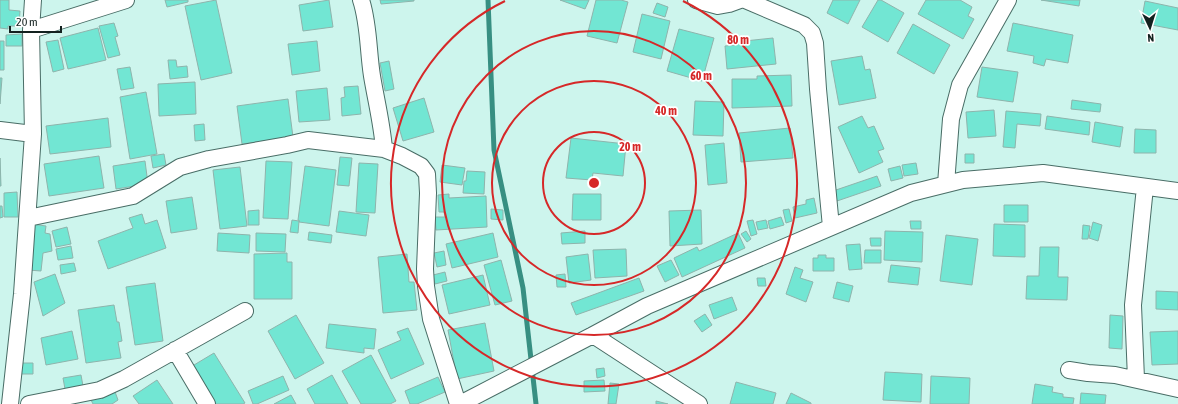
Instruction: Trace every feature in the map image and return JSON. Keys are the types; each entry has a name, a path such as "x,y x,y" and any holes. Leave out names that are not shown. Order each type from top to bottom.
{"street":[{"path":"10,404 22,294 33,134 31,30 33,0"},
{"path":"31,30 126,0"},
{"path":"361,0 365,11 372,76 383,133 384,149"},
{"path":"696,0 718,6 740,0"},
{"path":"745,0 804,25 812,33 815,43 831,227"},
{"path":"946,184 951,119 960,85 1008,0"},
{"path":"0,130 33,134"},
{"path":"28,218 133,196 180,167 209,159 308,140 384,149 402,156 421,166 427,174 426,286 431,319 459,404 647,306 911,193 963,180 1043,173 1178,192"},
{"path":"1136,379 1133,305 1145,187"},
{"path":"29,404 100,390 124,379 245,311"},
{"path":"593,335 699,404"},
{"path":"175,350 207,404"},
{"path":"1069,370 1115,375 1178,389"}],"building":[{"path":"0,0 9,0 9,10 20,11 19,26 8,26 8,29 0,28"},
{"path":"165,0 188,0 188,2 167,7"},
{"path":"216,0 232,73 201,80 185,6"},
{"path":"329,0 333,27 303,31 299,5"},
{"path":"380,0 414,0 414,1 381,4"},
{"path":"560,0 589,0 585,9"},
{"path":"596,0 621,0 628,2 617,43 587,36"},
{"path":"833,0 860,0 848,24 827,13"},
{"path":"878,0 881,0 904,13 888,42 862,27"},
{"path":"926,0 960,0 972,7 968,16 974,19 963,39 918,14"},
{"path":"1041,0 1080,0 1079,6"},
{"path":"1145,1 1178,8 1178,30 1141,23"},
{"path":"657,3 668,7 665,17 653,13"},
{"path":"642,14 670,21 661,59 633,52"},
{"path":"114,23 118,36 115,37 120,55 108,58 99,26"},
{"path":"1013,23 1073,35 1068,63 1046,59 1044,66 1033,63 1034,56 1007,51"},
{"path":"913,24 950,45 934,74 897,53"},
{"path":"98,28 106,60 68,69 60,38"},
{"path":"679,29 714,38 702,81 667,71"},
{"path":"22,34 22,46 6,46 6,35"},
{"path":"773,38 776,64 727,69 725,46 735,45 735,42"},
{"path":"58,40 64,69 53,72 46,42"},
{"path":"0,41 4,41 4,70 0,70"},
{"path":"317,41 320,71 292,75 288,44"},
{"path":"862,56 865,70 870,69 876,98 839,105 831,61"},
{"path":"168,60 176,60 177,67 187,66 188,77 170,79"},
{"path":"389,61 394,89 385,91 380,63"},
{"path":"130,67 134,88 121,90 117,69"},
{"path":"982,67 1018,72 1013,102 977,97"},
{"path":"791,75 792,106 732,108 732,79 757,79 757,76"},
{"path":"0,78 2,78 0,104"},
{"path":"195,82 196,114 159,116 158,84"},
{"path":"358,86 361,114 342,116 341,98 345,97 344,87"},
{"path":"327,88 330,120 299,122 296,91"},
{"path":"146,92 157,154 130,159 120,97"},
{"path":"424,98 434,132 403,141 393,108"},
{"path":"288,99 293,137 242,144 237,106"},
{"path":"1072,100 1101,104 1100,112 1071,109"},
{"path":"695,101 724,102 723,136 693,135"},
{"path":"994,110 996,136 968,138 966,112"},
{"path":"1006,111 1041,114 1040,126 1017,124 1015,148 1003,147"},
{"path":"862,116 868,128 874,126 884,149 878,151 883,162 859,173 838,127"},
{"path":"1047,116 1090,122 1089,135 1045,129"},
{"path":"108,118 111,147 50,154 46,126"},
{"path":"1095,122 1123,127 1120,147 1092,142"},
{"path":"204,124 205,140 195,141 194,125"},
{"path":"790,128 793,158 741,162 739,133"},
{"path":"1135,129 1156,130 1156,153 1134,153"},
{"path":"571,138 626,144 623,176 593,173 592,180 566,178"},
{"path":"724,143 727,183 708,185 705,145"},
{"path":"164,154 166,165 153,168 151,156"},
{"path":"965,154 974,154 974,163 965,163"},
{"path":"99,156 104,188 49,196 44,164"},
{"path":"340,157 352,158 349,186 337,185"},
{"path":"0,158 1,186 0,186"},
{"path":"145,161 148,184 116,189 113,166"},
{"path":"266,161 292,162 288,219 263,218"},
{"path":"359,163 378,164 375,213 356,212"},
{"path":"916,163 918,174 904,176 902,165"},
{"path":"442,165 465,168 462,185 440,182"},
{"path":"305,166 336,170 329,226 299,222 300,221 298,220"},
{"path":"900,166 903,178 891,181 888,169"},
{"path":"240,167 247,226 220,229 213,170"},
{"path":"467,171 485,172 484,194 463,193"},
{"path":"877,176 881,186 837,201 833,191"},
{"path":"17,192 18,217 4,217 4,193"},
{"path":"449,194 449,198 486,196 487,227 436,230 435,217 445,217 444,212 439,212 438,195"},
{"path":"573,194 601,194 601,220 572,220"},
{"path":"192,197 197,229 171,233 166,201"},
{"path":"814,198 817,213 795,218 793,207 806,204 806,200"},
{"path":"1004,205 1028,205 1028,222 1004,222"},
{"path":"0,206 2,206 3,217 0,218"},
{"path":"491,209 503,210 503,220 491,219"},
{"path":"789,209 792,221 786,223 783,210"},
{"path":"259,210 259,225 248,225 248,211"},
{"path":"701,210 702,244 670,246 669,211"},
{"path":"339,211 369,215 366,236 336,232"},
{"path":"142,214 145,224 157,220 166,248 108,269 98,241 133,228 129,218"},
{"path":"781,217 784,225 770,229 768,221"},
{"path":"292,220 299,221 298,233 290,232"},
{"path":"753,220 757,234 751,236 747,221"},
{"path":"766,220 768,228 758,230 756,222"},
{"path":"910,221 921,221 921,229 911,229"},
{"path":"1093,222 1102,225 1098,241 1089,238"},
{"path":"32,224 46,226 45,233 50,234 52,251 43,253 41,271 28,270"},
{"path":"994,224 1025,225 1025,257 993,256"},
{"path":"1083,225 1090,226 1088,239 1082,239"},
{"path":"67,227 71,244 56,247 52,231"},
{"path":"585,231 585,243 562,244 561,233"},
{"path":"746,231 751,239 747,242 741,234"},
{"path":"885,231 923,232 922,262 884,260"},
{"path":"309,232 332,235 331,243 308,240"},
{"path":"218,233 250,235 249,253 217,251"},
{"path":"256,233 286,234 285,252 256,251"},
{"path":"493,233 498,257 452,268 446,244"},
{"path":"738,233 745,248 682,277 674,258 697,247 699,251"},
{"path":"946,235 978,239 972,285 940,281"},
{"path":"870,238 881,238 881,246 871,246"},
{"path":"860,244 862,269 849,270 846,245"},
{"path":"71,246 73,258 58,260 56,249"},
{"path":"1040,247 1059,247 1058,277 1068,277 1067,300 1026,299 1027,276 1039,276"},
{"path":"626,249 627,276 595,278 593,250"},
{"path":"865,250 881,250 881,263 864,263"},
{"path":"444,251 446,265 437,267 434,253"},
{"path":"287,253 287,262 292,262 292,299 254,299 254,254"},
{"path":"407,254 409,282 414,282 417,310 383,313 378,257"},
{"path":"588,254 591,280 569,283 566,257"},
{"path":"818,255 826,255 826,258 834,258 834,271 813,271 813,258 818,258"},
{"path":"501,260 512,301 495,305 484,265"},
{"path":"671,260 679,275 665,282 657,266"},
{"path":"74,263 76,271 61,274 60,265"},
{"path":"891,265 920,268 918,285 888,282"},
{"path":"795,267 803,270 800,278 813,282 806,302 786,294"},
{"path":"445,272 447,281 435,284 433,275"},
{"path":"55,274 65,303 43,316 34,282"},
{"path":"565,274 566,287 557,287 556,275"},
{"path":"483,275 490,305 449,314 442,285"},
{"path":"639,278 644,291 576,315 571,303"},
{"path":"757,278 765,278 766,286 758,286"},
{"path":"837,282 853,286 849,302 833,298"},
{"path":"155,283 163,341 135,345 126,287"},
{"path":"1156,291 1178,292 1178,310 1156,309"},
{"path":"732,297 737,310 714,319 709,305"},
{"path":"114,305 122,341 118,342 121,358 86,363 78,310"},
{"path":"705,314 712,325 702,332 694,321"},
{"path":"296,315 324,363 295,379 268,331"},
{"path":"1110,315 1123,316 1122,349 1109,348"},
{"path":"485,323 494,371 457,379 448,330"},
{"path":"329,324 376,329 374,349 364,348 364,353 326,348"},
{"path":"408,328 424,364 391,379 378,350 401,340 397,332"},
{"path":"72,331 78,359 46,365 41,338"},
{"path":"1178,331 1178,364 1152,365 1150,332"},
{"path":"214,353 245,403 211,404 189,368"},
{"path":"371,355 396,401 390,404 361,404 342,371"},
{"path":"20,363 33,363 33,374 20,374"},
{"path":"604,368 605,376 597,378 596,369"},
{"path":"885,372 922,374 921,402 883,400"},
{"path":"81,375 83,386 65,389 63,378"},
{"path":"332,375 348,404 315,404 307,389"},
{"path":"283,376 289,390 257,404 253,404 248,391"},
{"path":"931,376 970,378 969,404 930,404"},
{"path":"438,377 445,392 417,404 410,404 405,391"},
{"path":"157,380 173,404 139,404 133,396"},
{"path":"604,380 605,391 584,392 584,381"},
{"path":"736,382 776,393 773,404 730,404"},
{"path":"610,383 619,384 616,404 608,404"},
{"path":"1035,384 1053,387 1052,392 1063,394 1063,397 1074,398 1073,404 1032,404"},
{"path":"114,389 118,400 112,404 93,404 89,396"},
{"path":"791,393 811,403 811,404 786,404"},
{"path":"1081,393 1106,395 1105,404 1080,404"},
{"path":"291,395 296,404 274,404"},
{"path":"656,401 668,404 656,404"}],"waterway":[{"path":"488,0 494,150 523,288 536,404"}]}
